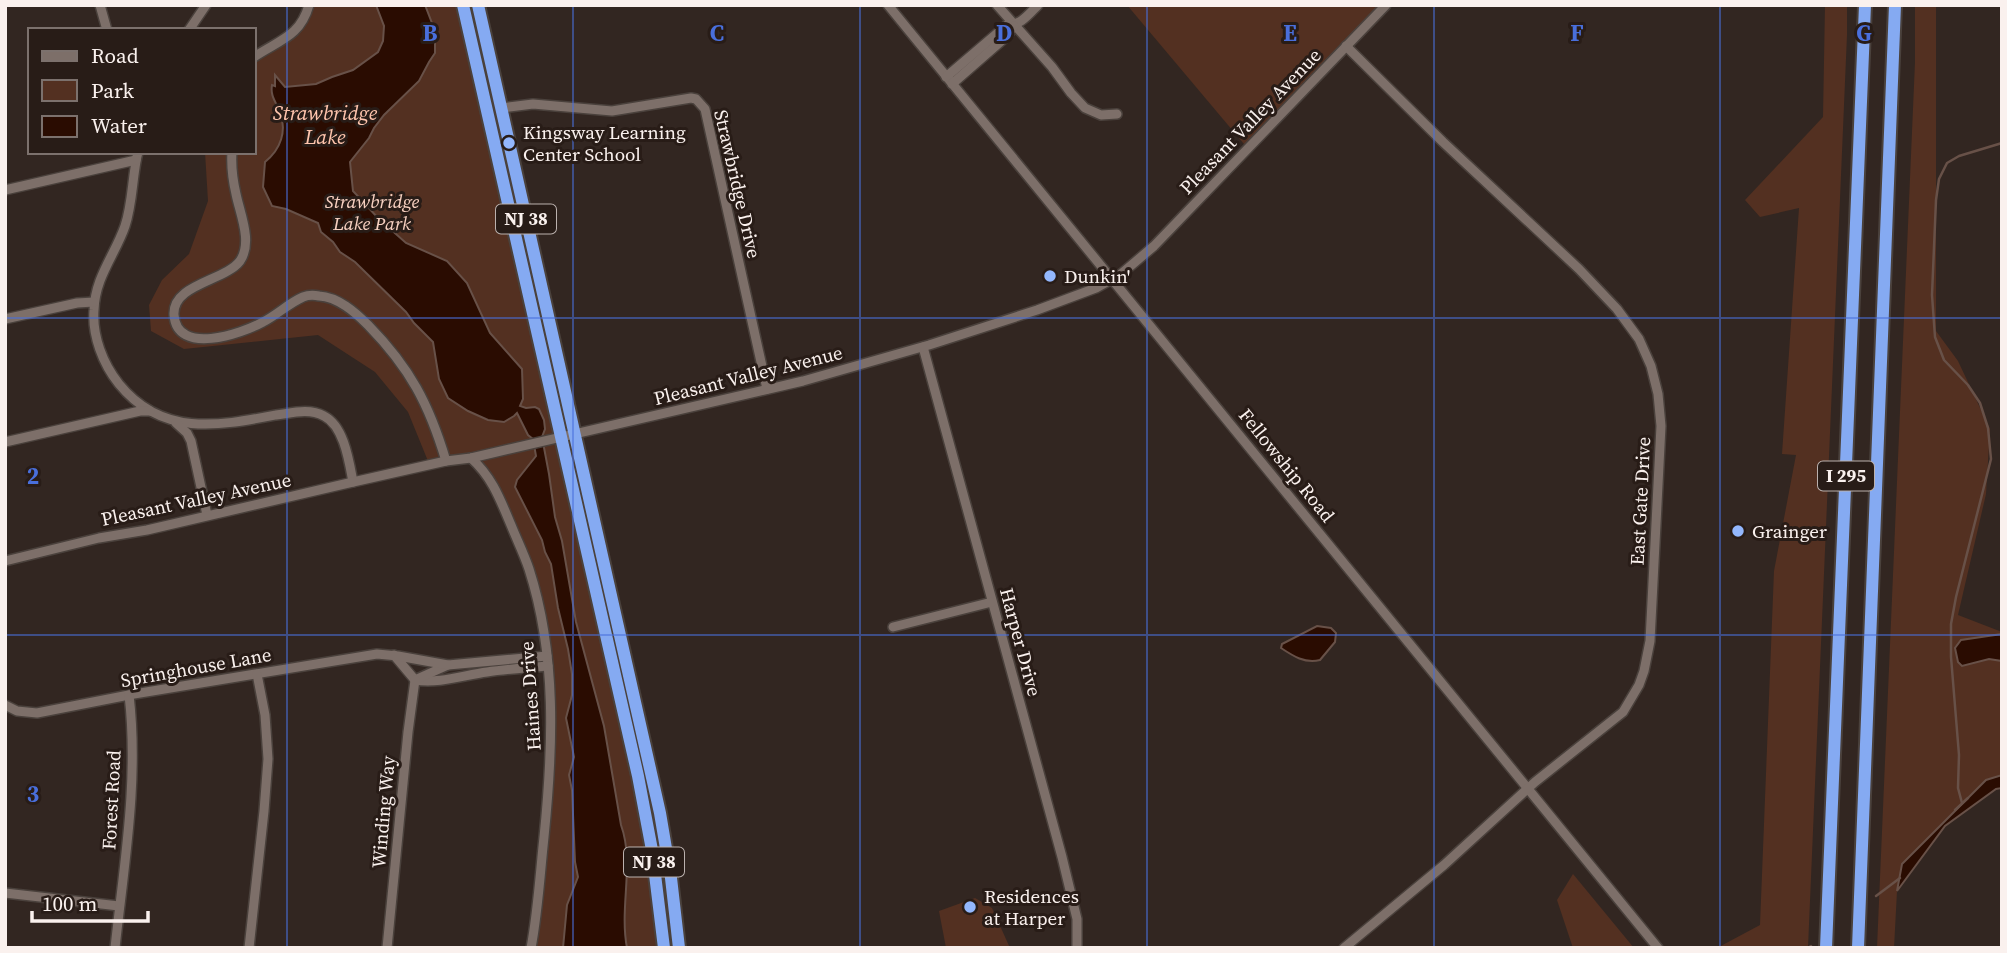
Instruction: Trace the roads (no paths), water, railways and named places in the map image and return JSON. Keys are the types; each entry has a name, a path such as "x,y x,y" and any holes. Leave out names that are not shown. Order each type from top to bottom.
{"highway":[{"name":"NJ 38","path":"463,5 554,438 645,810 664,948"},
{"name":"NJ 38","path":"478,5 660,813 679,948"},
{"name":"I 295","path":"1826,948 1865,5"},
{"name":"I 295","path":"1858,948 1895,5"}],"street":[{"path":"100,5 106,28"},
{"path":"190,28 206,5"},
{"path":"256,56 292,34 304,19 309,5"},
{"name":"Fellowship Road","path":"888,5 1658,948"},
{"path":"997,5 1085,108 1101,115 1117,114"},
{"path":"949,80 1007,25 1014,26 1038,5"},
{"name":"Pleasant Valley Avenue","path":"5,561 446,461 471,458 852,368 1086,293 1112,280 1154,246 1386,5"},
{"name":"East Gate Drive","path":"1345,948 1444,865 1528,788 1622,712 1631,699 1644,671 1652,626 1661,426 1655,380 1646,353 1626,319 1599,288 1443,142 1346,46"},
{"name":"Strawbridge Drive","path":"501,108 533,104 612,111 691,98 705,109 767,389"},
{"path":"232,154 232,172 244,231 244,253 232,269 192,288 175,303 179,332 198,340 234,333 261,323 304,297 327,297 355,314 395,353 436,425 446,461"},
{"path":"5,190 137,156 125,224 103,272 94,302 95,332 106,362 123,388 150,411 189,425 219,425 295,412 315,412 331,421 337,428 353,482"},
{"path":"5,319 77,303 94,302"},
{"name":"Harper Drive","path":"923,347 1065,869 1077,919 1077,948"},
{"path":"5,442 150,411"},
{"path":"175,421 191,441 208,515"},
{"name":"Haines Drive","path":"471,458 496,487 526,561 538,604 547,661 551,741 549,793 531,948"},
{"path":"892,627 992,603"},
{"path":"394,655 415,680 439,680 547,661"},
{"name":"Springhouse Lane","path":"5,705 18,711 37,713 367,656 394,655 448,665 547,661"},
{"name":"Springhouse Lane","path":"415,680 448,665"},
{"path":"249,948 268,771 266,726 257,674"},
{"name":"Winding Way","path":"387,948 415,680"},
{"name":"Forest Road","path":"115,948 127,850 132,773 129,695"},
{"path":"5,893 120,906"}],"water":[{"name":"Strawbridge Lake","path":"376,5 425,5 435,31 435,53 419,81 384,115 350,162 353,191 406,243 447,261 467,283 490,333 522,369 523,399 520,406 539,409 544,420 542,437 555,517 562,541 576,622 604,726 625,840 627,948 563,948 567,905 578,877 569,775 574,757 566,718 572,695 572,674 551,564 515,487 517,480 536,456 533,439 528,435 517,413 504,422 488,420 448,398 439,379 433,342 355,262 340,252 321,232 318,223 272,206 263,187 265,162 279,145 283,133 282,119 272,92 275,75 285,87 316,84 353,70 378,52 383,41 384,26"},
{"path":"1317,626 1331,628 1336,633 1335,642 1320,660 1304,660 1281,648 1282,644"},
{"path":"2002,634 2002,661 1989,659 1962,666 1958,662 1955,648 1961,640"},
{"path":"2002,775 2002,788 1996,789 1945,826 1897,891 1902,864 1986,780"}],"waterway":[{"path":"1962,803 1958,788 1959,755 1951,624 1991,459 1988,428 1980,403 1968,385 1944,360 1935,337 1932,295 1936,200 1939,179 1947,163 1959,156 2002,143"},
{"path":"1955,810 1968,798"},
{"path":"1876,896 1900,878"}],"place":[{"name":"Kingsway Learning Center School","path":"509,143"},
{"name":"Dunkin'","path":"1050,276"},
{"name":"Grainger","path":"1738,531"},
{"name":"Residences at Harper","path":"970,907"}],"park label":[{"name":"Strawbridge Lake Park","path":"372,212"}]}
